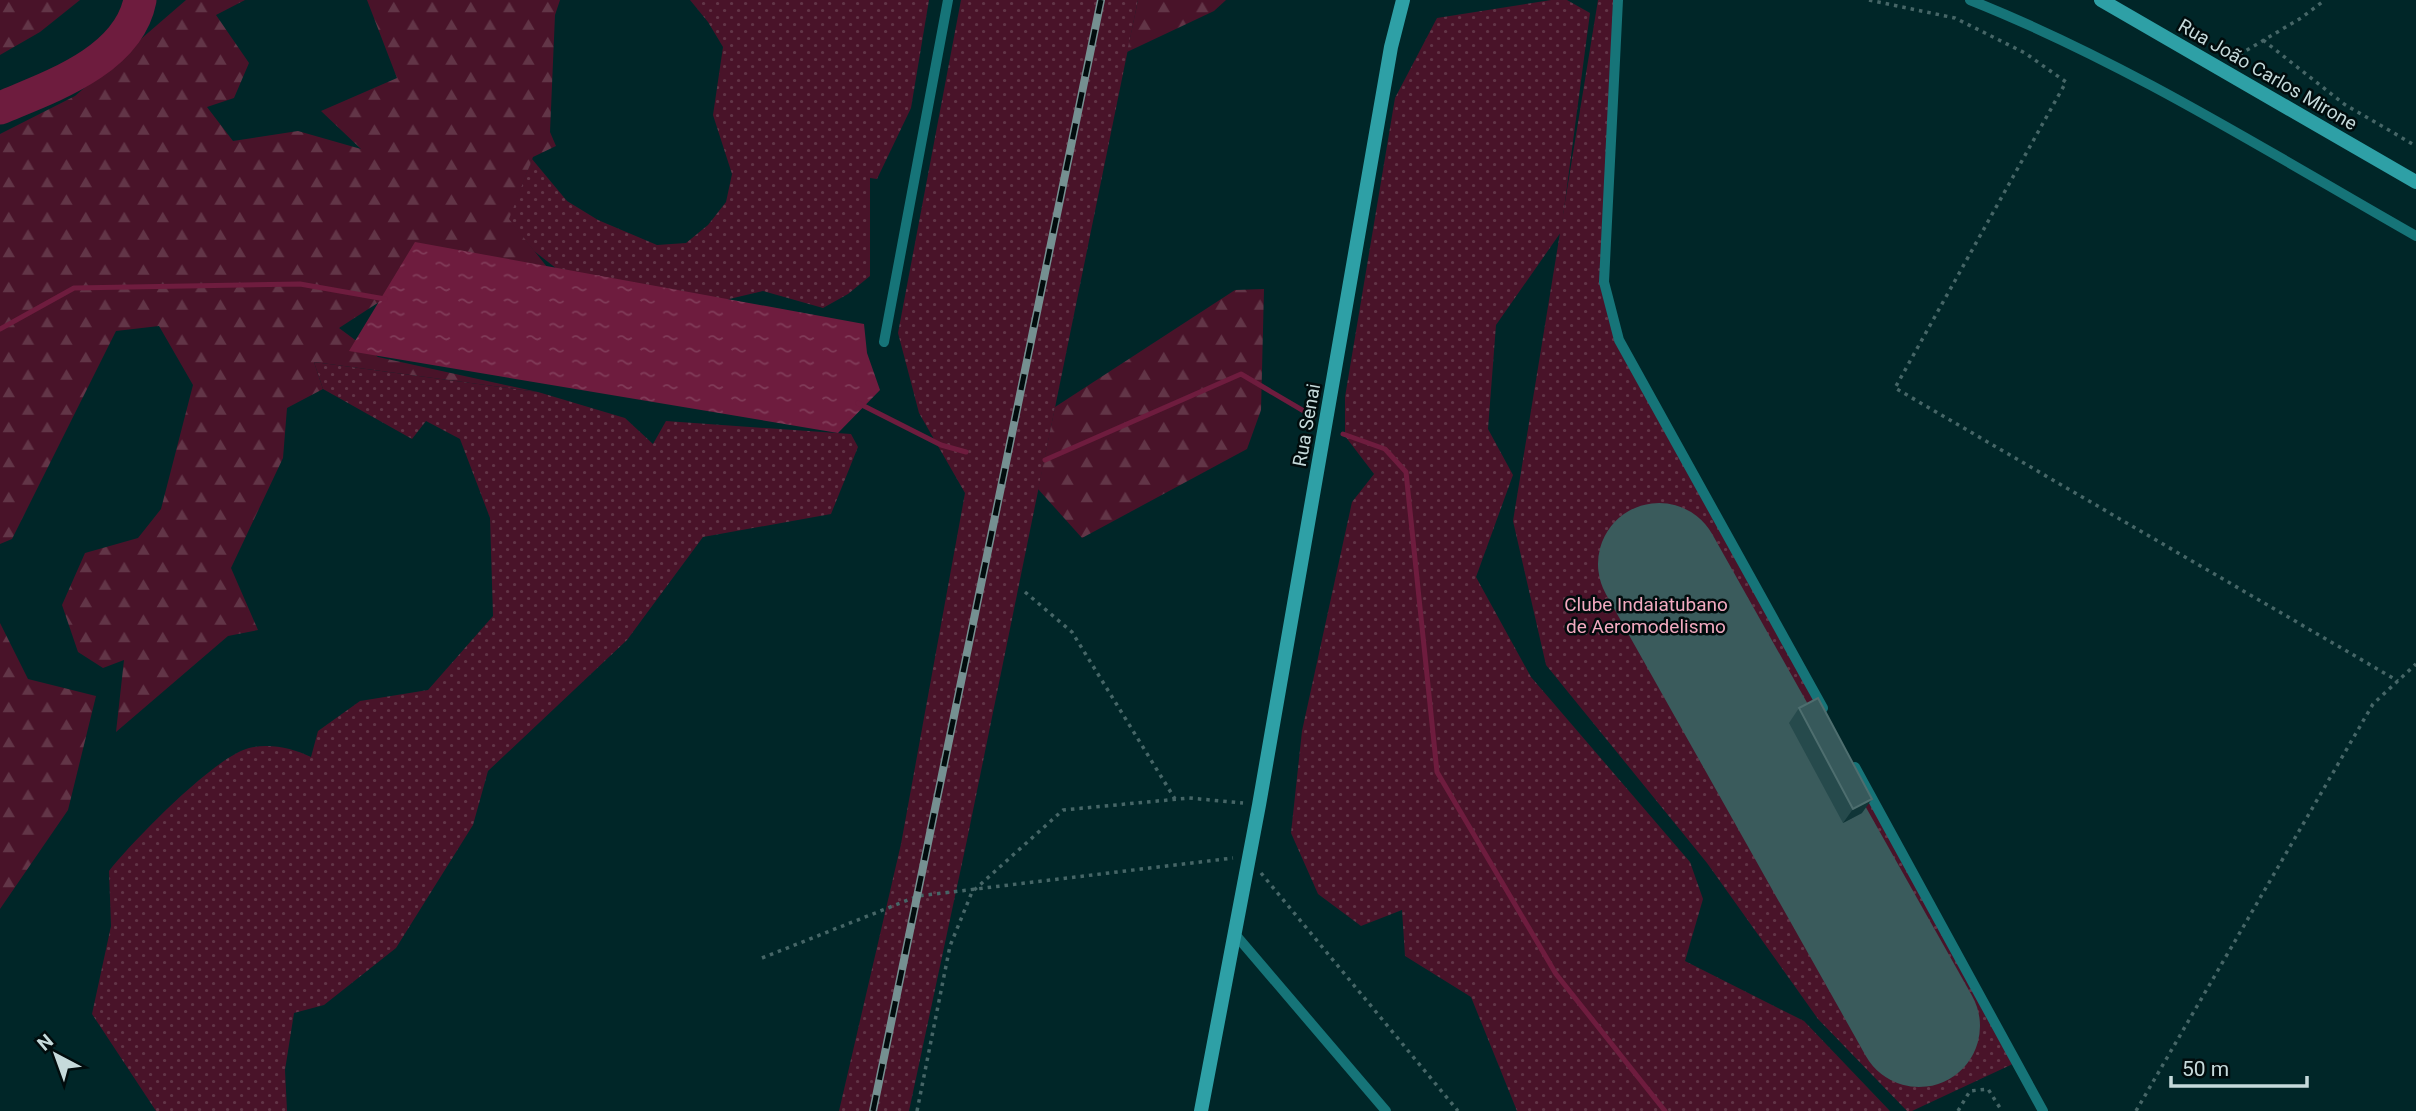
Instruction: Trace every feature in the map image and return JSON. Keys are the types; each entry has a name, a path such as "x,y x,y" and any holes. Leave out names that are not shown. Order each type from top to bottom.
{"street":[{"name":"Rua Senai","path":"1201,1111 1259,805 1391,47 1403,0"},
{"name":"Rua João Carlos Mirone","path":"2101,0 2416,182"}],"lane":[{"path":"884,342 948,0"},
{"path":"1618,0 1604,282 1619,340 1828,717"},
{"path":"1970,0 2040,28 2193,109 2416,236"},
{"path":"1848,754 2043,1111"},
{"path":"1234,933 1386,1111"}],"path":[{"path":"1869,0 1955,18 2025,53 2066,82 1895,388 2398,681"},
{"path":"2219,67 2301,18 2325,0"},
{"path":"2263,40 2344,104 2416,146"},
{"path":"1025,592 1072,632 1176,799"},
{"path":"2136,1111 2373,704 2416,664"},
{"path":"917,1111 950,946 972,892 1063,810 1176,799 1259,805"},
{"path":"762,958 918,896 972,892 1248,856 1458,1111"},
{"path":"1958,1111 1970,1091 1988,1089 2002,1111"}],"green space":[{"path":"0,0 80,0 40,32 0,55"},
{"path":"186,0 245,0 216,15 249,63 234,98 207,107 233,141 298,131 361,149 321,111 397,78 367,0 560,0 555,15 550,132 556,146 533,157 509,219 555,277 424,273 339,328 378,357 538,392 314,362 323,389 287,408 283,458 231,568 258,630 228,636 116,732 124,660 103,668 78,652 62,605 85,553 138,538 161,509 193,385 159,326 116,331 12,539 0,544 0,134 75,96"},
{"path":"690,0 929,0 911,108 877,179 870,178 870,276 848,294 823,308 763,291 725,300 557,269 534,251 508,219 532,159 567,201 598,220 657,245 686,243 708,225 726,202 732,174 713,115 723,47"},
{"path":"961,0 1138,0 909,1111 839,1111 901,844 965,493 919,413 898,333"},
{"path":"1138,0 1226,0 1214,11 1127,52"},
{"path":"1551,0 1567,0 1590,13 1561,232 1496,325 1488,429 1513,475 1476,577 1531,677 1690,862 1703,899 1685,961 1804,1021 1890,1111 1517,1111 1471,997 1405,956 1402,910 1361,926 1318,894 1291,833 1302,731 1352,502 1374,474 1345,436 1345,397 1395,98 1437,18"},
{"name":"Clube Indaiatubano de Aeromodelismo","path":"1598,0 1618,0 1604,282 1619,340 2017,1062 1912,1111 1907,1111 1818,1019 1707,863 1546,665 1513,521"},
{"path":"1264,289 1261,410 1247,449 1082,538 1038,489 1055,407 1235,290"},
{"path":"314,362 538,392 625,418 653,444 666,421 851,434 858,447 831,514 703,537 627,640 488,771 473,825 396,948 324,1005 294,1013 285,1070 287,1111 156,1111 92,1014 111,926 109,871 174,802 234,755 249,748 273,746 311,757 318,731 360,701 428,690 493,616 490,518 460,439 426,421 412,439 323,389"},
{"path":"0,623 28,679 96,696 68,810 0,909"}],"water":[{"path":"415,242 864,324 867,353 880,390 838,433 349,351"}],"building":[{"path":"1818,698 1872,799 1853,809 1799,708"}],"waterway":[{"path":"0,108 63,81 104,55 120,40 133,21 140,0"},
{"path":"0,329 74,288 300,284 385,299"},
{"path":"1045,460 1241,374 1314,417"},
{"path":"858,403 941,445 966,452"},
{"path":"1343,434 1385,449 1406,472 1437,772 1556,974 1665,1111"}],"runway":[{"path":"1659,564 1919,1026"}],"railway":[{"path":"873,1111 1101,0"}]}
